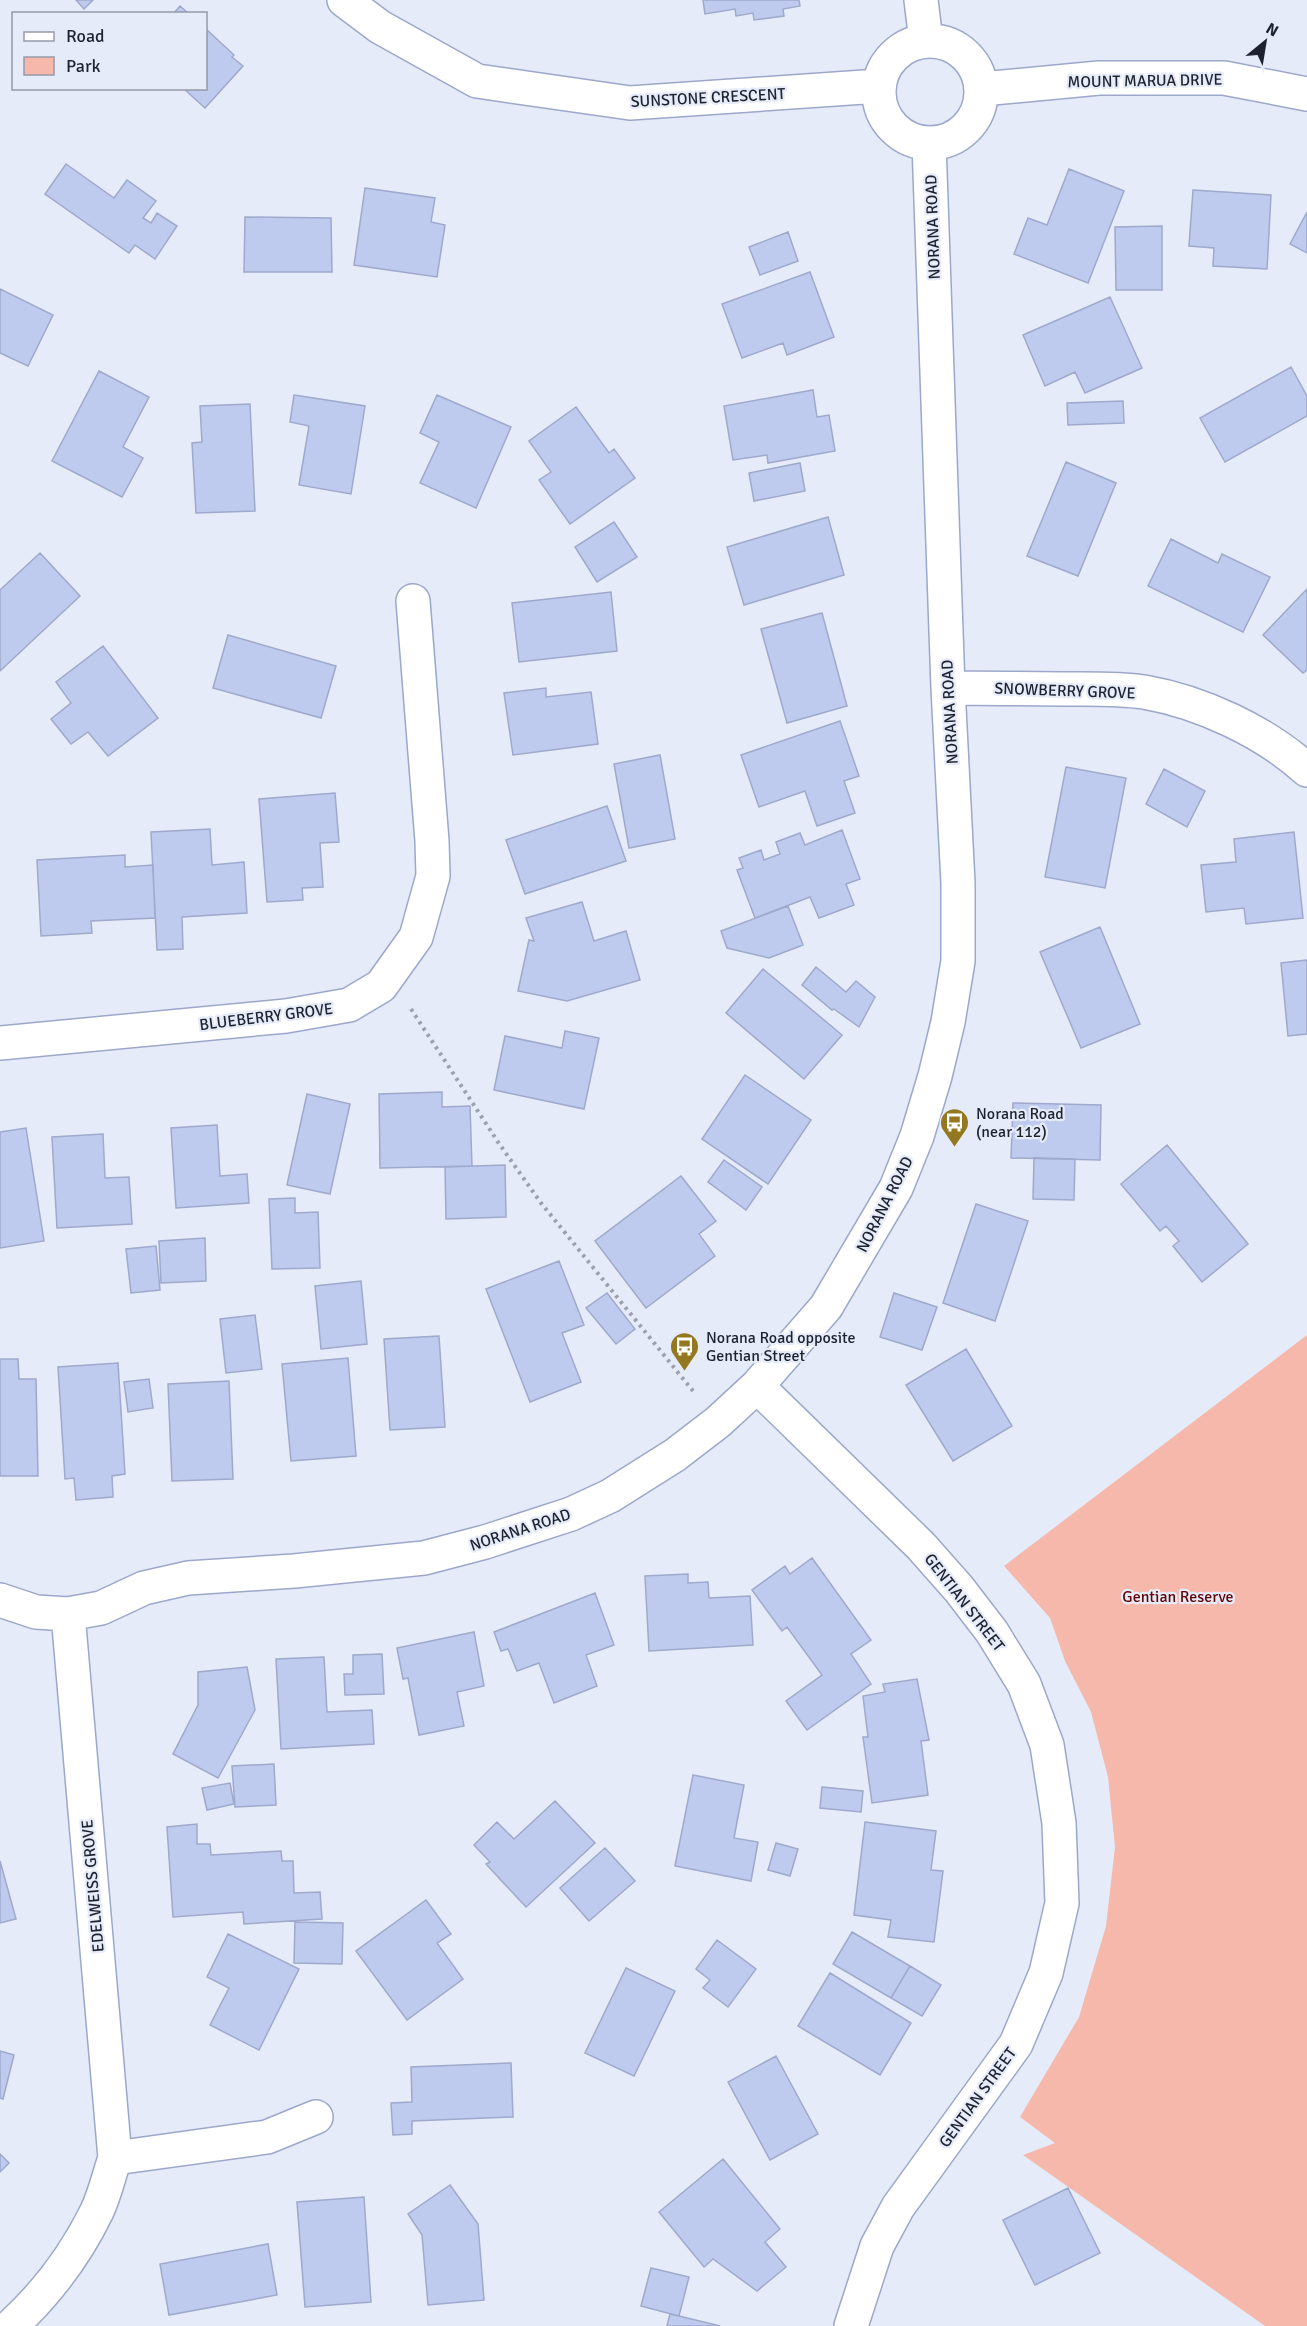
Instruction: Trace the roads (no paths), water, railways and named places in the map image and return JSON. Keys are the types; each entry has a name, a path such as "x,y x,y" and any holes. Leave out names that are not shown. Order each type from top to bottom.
{"street":[{"name":"SUNSTONE CRESCENT","path":"344,0 380,27 477,81 630,103 879,86"},
{"path":"921,0 926,41"},
{"path":"926,41 942,42 963,54 978,73 982,89 980,105 973,121 961,134 946,141 929,143 912,140 886,119 880,103 879,86 884,69 894,55 909,46 926,41"},
{"name":"MOUNT MARUA DRIVE","path":"982,89 1099,78 1224,78 1307,94"},
{"name":"NORANA ROAD","path":"0,1600 36,1612 68,1614 101,1608 144,1588 189,1578 294,1572 424,1558 485,1542 571,1514 610,1496 675,1455 718,1422 757,1386 826,1307 864,1246 896,1188 917,1136 948,1022 958,961 958,883 948,688 929,143"},
{"name":"BLUEBERRY GROVE","path":"0,1043 286,1016 349,1005 381,986 416,937 433,876 412,601"},
{"name":"SNOWBERRY GROVE","path":"948,688 1097,689 1144,693 1189,704 1239,725 1291,756 1307,770"},
{"name":"GENTIAN STREET","path":"757,1386 921,1546 959,1588 992,1632 1024,1684 1047,1745 1059,1823 1062,1903 1046,1973 1016,2044 898,2207 877,2246 851,2326"},
{"name":"EDELWEISS GROVE","path":"11,2326 37,2302 70,2256 98,2210 115,2158 68,1614"},
{"path":"115,2158 267,2137 316,2117"}],"place":[{"name":"Norana Road (near 112)","path":"955,1148"},
{"name":"Norana Road opposite Gentian Street","path":"685,1372"}],"park label":[{"name":"Gentian Reserve","path":"1178,1596"}]}
